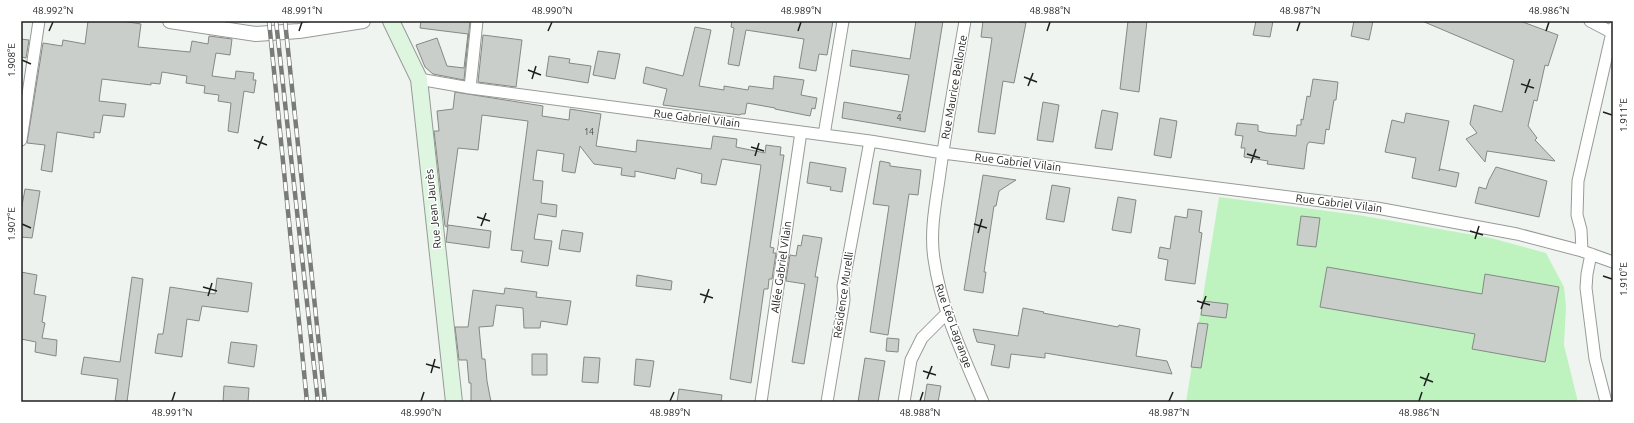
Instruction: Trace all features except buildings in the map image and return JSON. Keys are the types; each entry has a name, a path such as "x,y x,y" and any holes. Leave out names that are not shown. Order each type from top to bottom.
{"main road":[{"name":"Rue Jean Jaurès","path":"391,21 419,79 454,402"}],"street":[{"path":"21,140 39,21"},
{"path":"170,21 256,34 299,31 363,21"},
{"path":"470,88 477,21"},
{"path":"824,135 842,21"},
{"name":"Rue Maurice Bellonte","path":"942,153 965,21"},
{"path":"1590,21 1613,31 1578,181 1577,215 1586,253 1586,288 1596,359 1606,402"},
{"name":"Rue Gabriel Vilain","path":"419,79 470,88 870,141 942,153 1377,208 1517,234 1613,262"},
{"name":"Allée Gabriel Vilain","path":"762,402 801,132"},
{"name":"Résidence Murelli","path":"827,402 844,300 843,286 870,141"},
{"name":"Rue Léo Lagrange","path":"942,153 933,222 933,257 939,287 947,313 983,402"},
{"path":"904,402 911,360 922,338 930,328 947,313"}],"green space":[{"path":"1219,197 1358,215 1491,238 1546,253 1564,287 1566,307 1564,345 1578,402 1186,402"}],"railway":[{"path":"269,21 307,402"},
{"path":"276,21 318,402"},
{"path":"285,21 325,402"}]}
